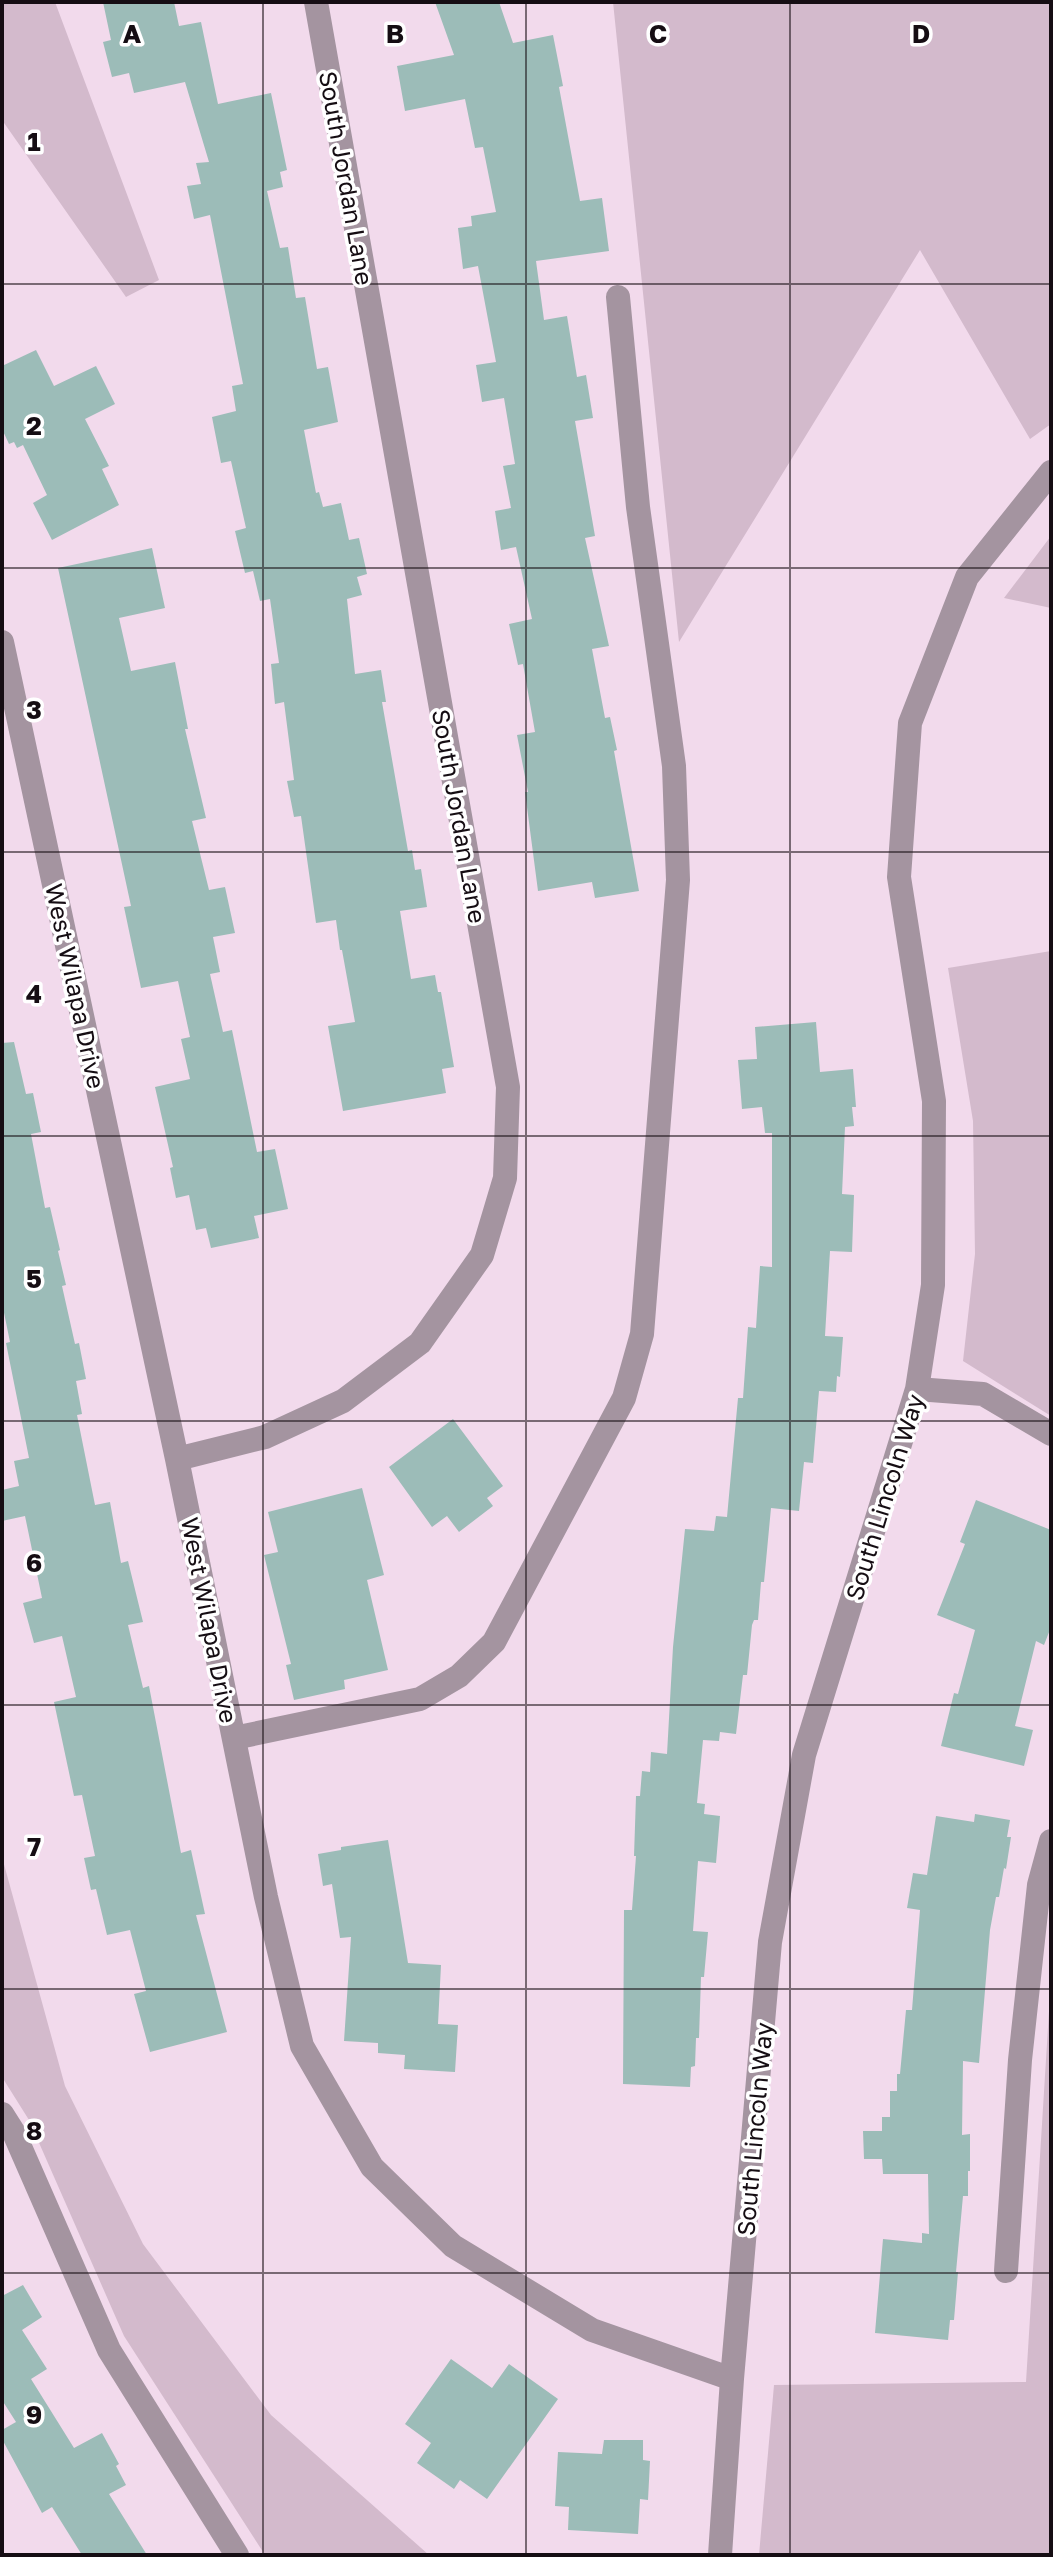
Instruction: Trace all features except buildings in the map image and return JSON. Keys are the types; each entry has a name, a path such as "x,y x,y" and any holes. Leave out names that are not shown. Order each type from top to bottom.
{"street":[{"name":"South Jordan Lane","path":"177,1459 265,1437 343,1401 420,1343 482,1255 505,1178 508,1087 316,2"},
{"path":"234,1738 420,1699 459,1676 494,1642 624,1398 642,1334 678,880 674,766 638,507 618,297"},
{"name":"South Lincoln Way","path":"720,2555 770,1942 804,1755 917,1389 933,1285 934,1101 899,877 910,723 967,577 1051,472"},
{"name":"West Wilapa Drive","path":"2,642 177,1459 266,1897 302,2046 372,2167 453,2246 592,2330 732,2379"},
{"path":"917,1389 983,1394 1051,1434"},
{"path":"1006,2271 1020,2060 1039,1885 1051,1841"},
{"path":"2,2114 14,2133 109,2350 237,2555"}],"shaded area":[{"path":"2,2 55,2 159,280 126,297 2,120"},
{"path":"613,2 1051,2 1051,424 1030,439 920,250 679,642"},
{"path":"1051,536 1051,608 1004,598"},
{"path":"1051,951 1051,1416 963,1361 975,1254 973,1121 948,968"},
{"path":"2,1857 65,2086 143,2244 271,2415 429,2555 265,2555 124,2336 29,2120 2,2077"},
{"path":"1051,1979 1051,2555 759,2555 774,2385 1026,2382"}]}
